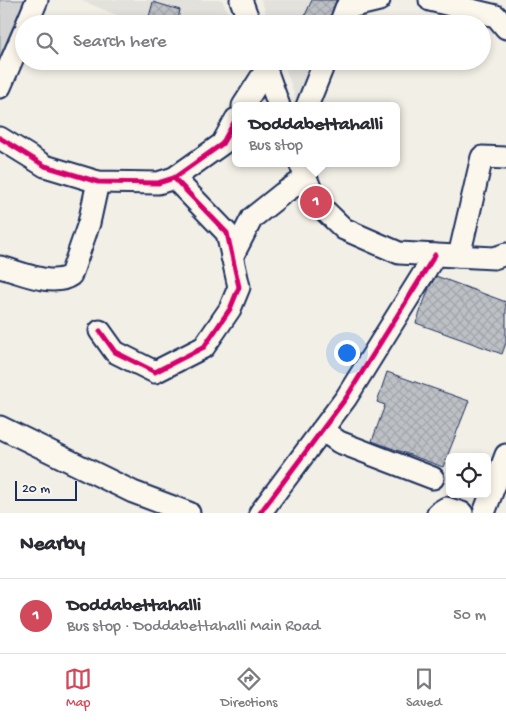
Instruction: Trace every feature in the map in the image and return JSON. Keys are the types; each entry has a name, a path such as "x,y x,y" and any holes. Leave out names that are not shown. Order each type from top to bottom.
{"street":[{"path":"31,15 37,0"},
{"path":"241,0 247,15"},
{"path":"430,0 496,16 506,28"},
{"path":"343,15 346,8 366,1"},
{"path":"0,87 15,53"},
{"path":"245,102 262,70"},
{"path":"267,70 278,102"},
{"path":"309,102 321,70"},
{"path":"0,138 46,166 98,182 158,183 174,178 222,144 232,126"},
{"path":"459,256 482,157 506,158"},
{"path":"232,257 252,218 282,194 303,170 316,202 344,229 399,253 494,258 506,254"},
{"path":"100,331 115,352 155,372 204,347 230,309 239,287 227,233 174,178"},
{"path":"0,267 44,279 65,280 71,275 89,223 98,182"},
{"path":"261,513 346,398 435,255"},
{"path":"0,427 133,492 189,513"},
{"path":"322,430 339,442 433,478"},
{"path":"484,513 506,455"},
{"path":"438,513 446,508 462,513"}],"shaded area":[{"path":"0,0 24,0 18,15 15,15 15,21 0,57"},
{"path":"81,0 222,0 230,15 116,15"},
{"path":"261,0 338,0 345,3 339,15 267,15"},
{"path":"286,70 314,70 299,102 297,102"}],"building":[{"path":"312,0 337,0 331,15 305,15"},
{"path":"153,2 180,10 179,15 149,15"},
{"path":"436,276 506,302 506,343 502,354 416,323 429,288"},
{"path":"387,372 469,401 449,453 446,453 443,467 372,441 385,405 377,402"}],"cycle path":[{"path":"0,138 45,166 98,182 158,183 174,178 222,144 232,126"},
{"path":"100,331 115,352 155,372 204,347 230,309 239,287 227,233 174,178"},
{"path":"260,513 346,398 435,255"}],"place":[{"name":"Doddabettahalli","path":"316,202"}]}
